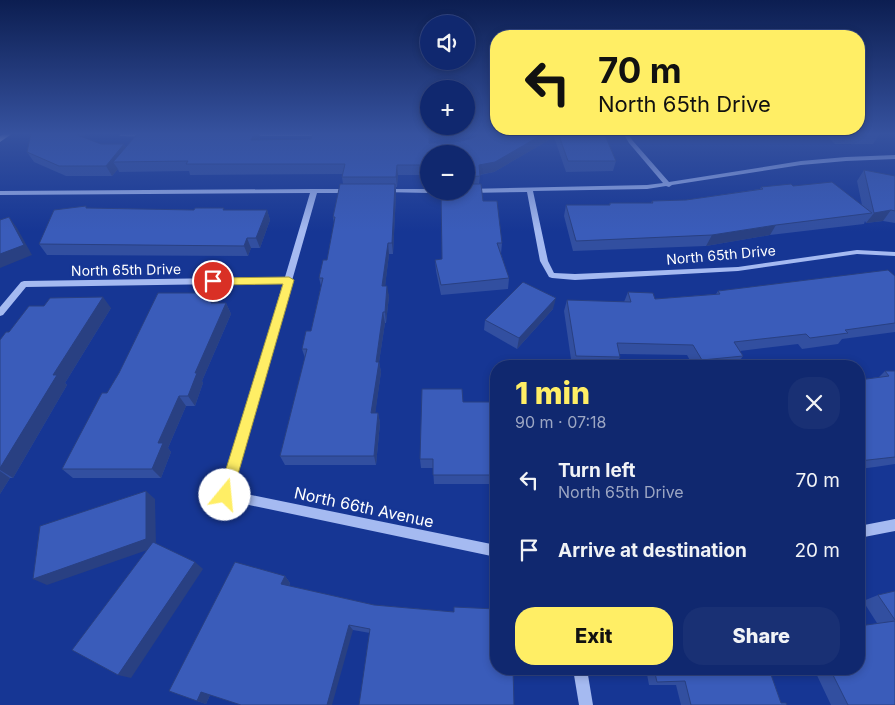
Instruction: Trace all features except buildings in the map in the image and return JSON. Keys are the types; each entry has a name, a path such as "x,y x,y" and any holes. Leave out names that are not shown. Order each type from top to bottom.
{"street":[{"path":"652,166 669,185"},
{"path":"475,190 616,188 669,185 784,166"},
{"name":"North 65th Drive","path":"530,190 544,261 552,275 575,277 738,269 858,252 894,253"},
{"path":"289,280 314,191"},
{"path":"0,193 362,191"},
{"path":"372,191 420,191"},
{"name":"North 65th Drive","path":"0,313 24,284 289,280"},
{"name":"North 66th Avenue","path":"289,280 225,495 490,550"},
{"path":"865,531 895,525"},
{"path":"581,675 586,705"}],"route":[{"path":"213,281 289,280 225,495"}]}
